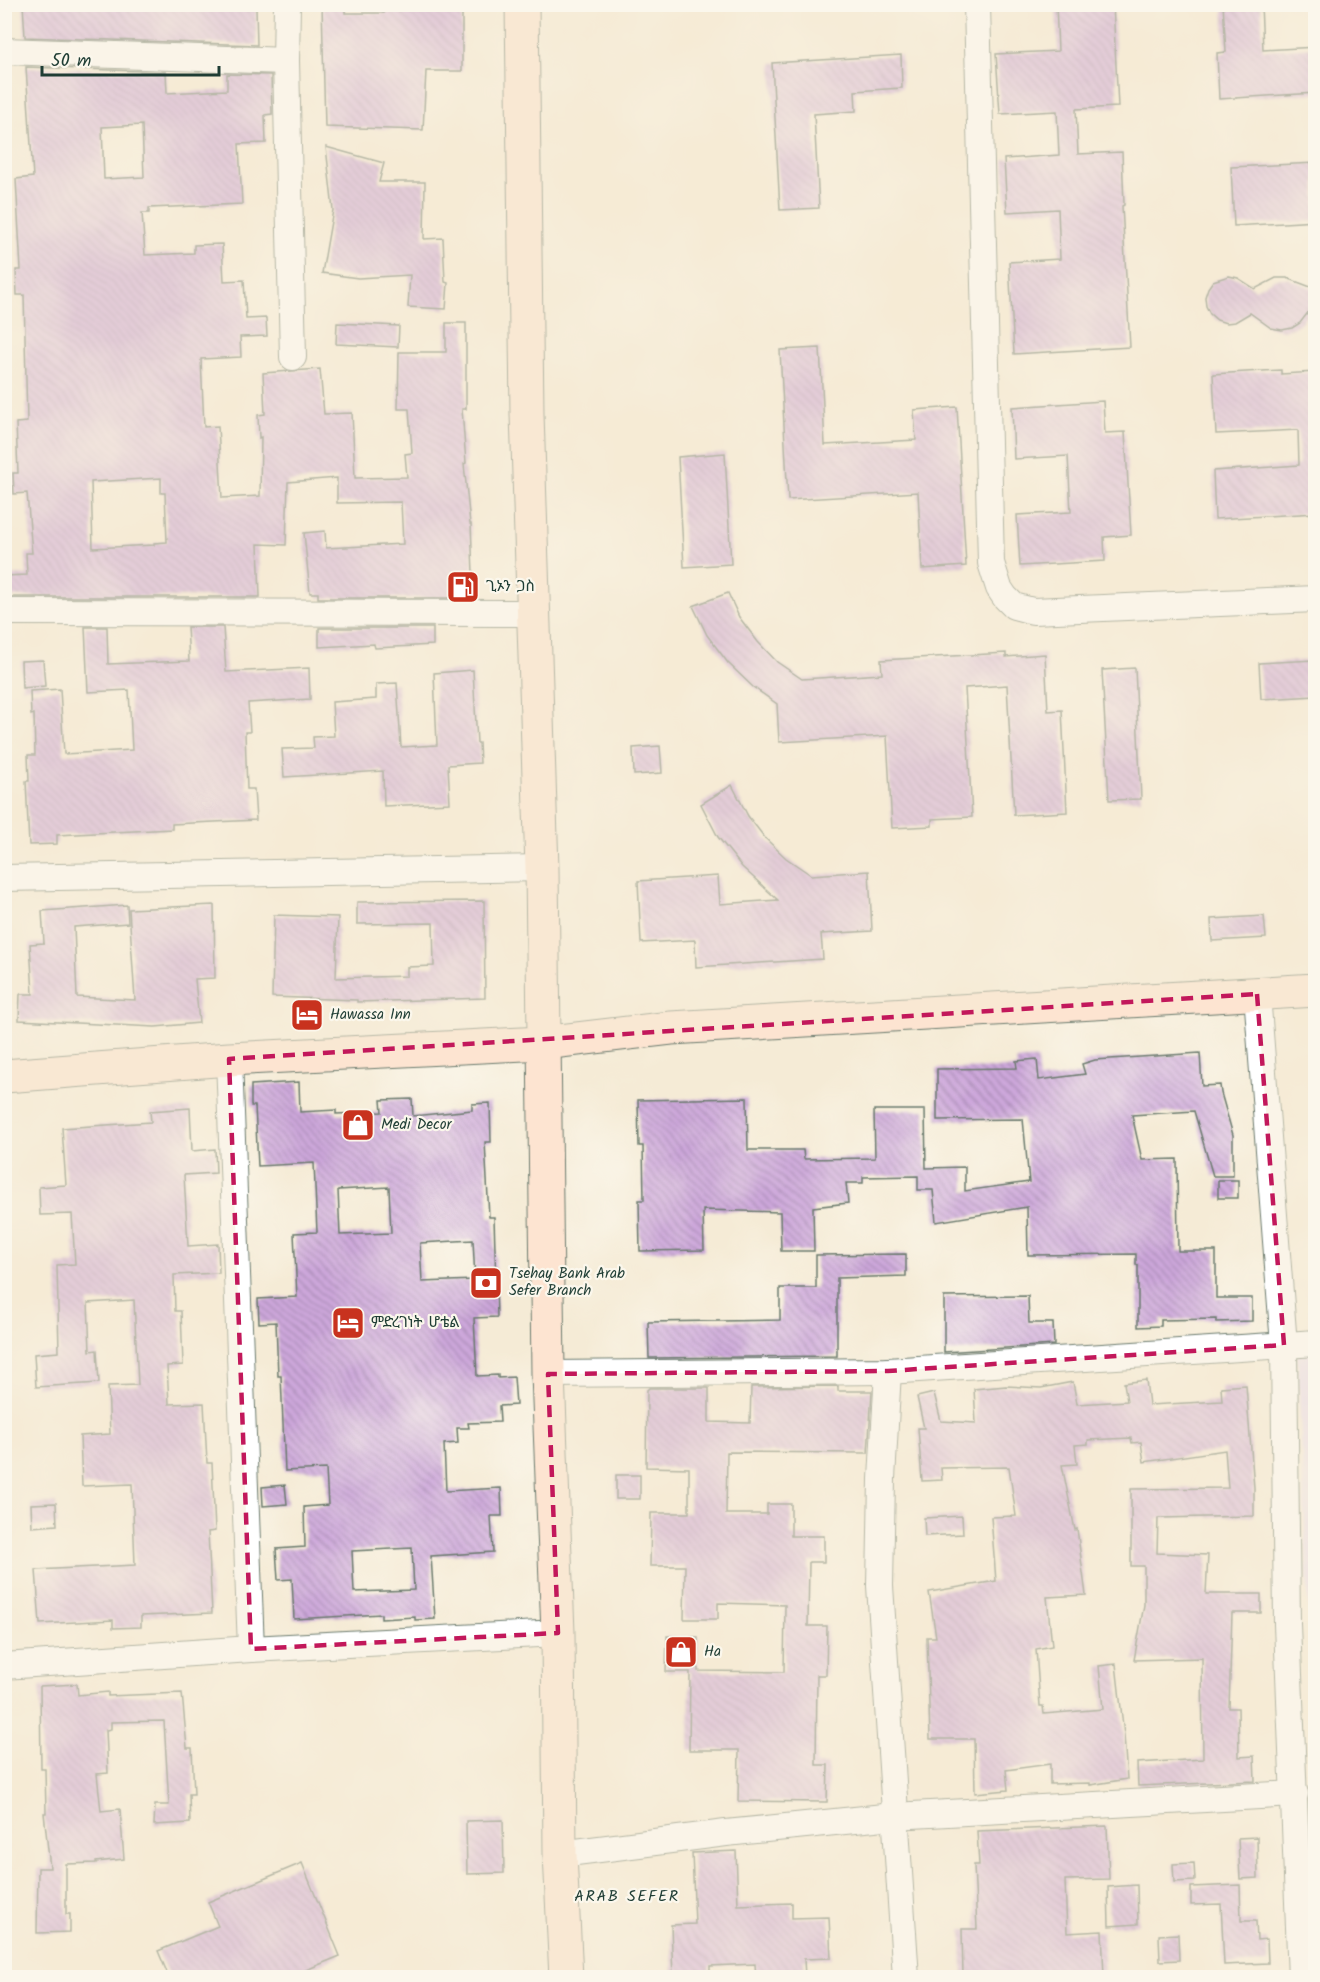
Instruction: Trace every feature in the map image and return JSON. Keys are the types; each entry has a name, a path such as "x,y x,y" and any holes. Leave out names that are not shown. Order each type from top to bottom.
{"street":[{"path":"287,4 286,61 293,357"},
{"path":"522,4 527,402 542,868 548,1374 558,1633 560,1854 566,1977"},
{"path":"976,4 991,562 999,588 1014,606 1033,611 1316,599"},
{"path":"4,51 286,61"},
{"path":"4,612 534,613"},
{"path":"4,878 542,868"},
{"path":"4,1076 229,1059 543,1043 671,1028 1316,990"},
{"path":"1257,994 1284,1345 1287,1624 1301,1977"},
{"path":"229,1059 251,1649"},
{"path":"548,1374 888,1371 1316,1343"},
{"path":"888,1371 882,1479 880,1586 906,1977"},
{"path":"4,1666 251,1649 558,1633"},
{"path":"560,1854 726,1833 894,1816 1295,1794"}],"highlighted area":[{"path":"1257,994 1284,1345 888,1371 548,1374 558,1633 251,1649 229,1059"}],"shaded area":[{"path":"1297,1347 1316,1347 1315,1754"}],"building":[{"path":"23,4 199,4 199,11 256,8 257,45 25,37"},
{"path":"322,4 345,4 345,13 384,13 384,11 399,11 398,4 462,4 462,71 426,71 423,130 325,127"},
{"path":"1056,4 1113,4 1118,107 1076,109 1078,154 1122,152 1124,205 1122,206 1130,347 1014,354 1009,262 1060,259 1058,209 1007,212 1004,159 1059,155 1057,111 1000,114 996,54 1058,51"},
{"path":"1223,4 1261,4 1263,50 1316,47 1316,93 1219,99 1217,53 1226,52"},
{"path":"901,55 902,88 855,91 856,111 814,114 819,208 780,210 772,63"},
{"path":"26,67 166,72 167,93 227,90 227,74 271,75 272,114 265,115 266,143 239,144 242,204 149,208 149,213 142,213 145,255 194,253 194,245 222,244 224,281 244,280 246,319 266,318 267,336 240,337 241,357 201,359 204,427 218,426 222,498 260,496 261,437 259,438 258,415 265,414 263,373 320,369 324,414 352,413 355,478 407,477 405,454 412,453 409,409 398,409 399,352 446,352 446,323 466,323 466,409 462,409 474,598 318,598 318,593 310,593 304,533 325,531 326,548 403,544 401,502 337,503 337,478 288,482 286,545 258,544 260,597 4,597 4,576 27,575 26,553 32,553 27,493 14,494 13,473 18,473 16,423 27,422 24,295 17,295 16,270 21,270 16,179 33,177","holes":["142,125 144,177 104,179 102,127","161,478 161,493 165,493 167,542 154,543 154,545 93,548 91,482"]},
{"path":"326,147 384,163 379,182 425,182 424,239 443,238 445,282 448,283 446,309 408,307 410,275 358,278 322,273 333,210"},
{"path":"1316,163 1316,221 1234,226 1231,167"},
{"path":"1229,276 1238,278 1255,289 1276,278 1287,278 1316,289 1316,302 1300,323 1292,328 1282,330 1271,328 1250,313 1235,322 1226,323 1210,314 1205,297 1213,281"},
{"path":"337,323 399,326 398,347 336,344"},
{"path":"820,348 825,445 916,440 914,410 957,407 966,566 922,569 918,492 788,500 780,350"},
{"path":"1281,370 1281,374 1316,372 1316,513 1215,519 1213,471 1299,465 1298,430 1216,434 1213,374"},
{"path":"1103,401 1105,433 1125,432 1131,535 1104,537 1105,561 1020,566 1017,515 1071,512 1068,456 1014,459 1012,407"},
{"path":"725,453 731,564 684,567 678,457"},
{"path":"728,593 739,617 758,642 777,662 802,679 882,674 881,660 1006,653 1006,657 1045,654 1048,711 1062,710 1067,812 1014,815 1007,685 965,688 972,817 932,819 932,826 892,828 887,736 779,742 777,704 753,687 728,663 707,635 693,606"},
{"path":"85,627 107,627 108,664 189,661 187,627 223,627 226,672 309,668 310,699 248,703 250,732 245,732 247,789 254,789 256,820 172,824 172,829 57,835 57,844 29,845 26,781 29,781 28,755 35,755 34,714 31,715 30,691 60,689 64,754 132,750 129,690 88,692"},
{"path":"319,628 433,628 433,645 375,648 374,644 319,647"},
{"path":"43,660 45,686 22,688 21,661"},
{"path":"1314,660 1316,696 1261,699 1259,663"},
{"path":"1135,668 1141,799 1109,800 1102,670"},
{"path":"473,670 480,763 448,765 450,803 384,806 383,771 284,777 282,749 314,748 313,737 334,736 332,702 376,699 376,684 397,683 401,747 437,745 434,673"},
{"path":"660,746 662,773 634,775 633,748"},
{"path":"732,785 748,816 765,838 786,858 811,875 869,871 872,931 821,934 823,959 696,967 695,940 641,943 638,881 718,876 720,904 778,900 742,867 718,837 701,804"},
{"path":"484,901 485,998 357,1002 357,1000 272,997 274,915 338,917 336,978 407,976 407,967 434,966 433,923 357,924 357,902"},
{"path":"127,905 128,923 74,927 77,997 135,1000 129,909 214,905 215,978 195,979 199,1023 155,1027 19,1020 20,994 33,994 30,944 44,943 42,911"},
{"path":"1264,916 1266,938 1212,941 1211,919"},
{"path":"1200,1053 1202,1086 1220,1085 1233,1135 1233,1176 1213,1176 1194,1111 1132,1115 1142,1160 1177,1159 1178,1251 1216,1251 1216,1298 1252,1298 1252,1321 1161,1320 1161,1326 1138,1327 1136,1254 1028,1255 1027,1207 936,1222 933,1190 918,1190 918,1176 863,1177 863,1183 846,1183 848,1203 813,1207 814,1251 781,1251 780,1212 703,1210 704,1250 640,1251 639,1200 644,1200 643,1146 639,1146 638,1100 747,1098 748,1150 803,1150 804,1159 875,1158 874,1110 925,1110 926,1168 965,1167 965,1191 1029,1182 1023,1119 937,1120 937,1069 1017,1068 1016,1061 1037,1059 1039,1080 1085,1074 1082,1064 1095,1060"},
{"path":"299,1082 300,1112 336,1110 336,1114 382,1112 381,1100 412,1099 413,1116 472,1110 472,1104 490,1103 491,1142 485,1142 489,1217 494,1217 497,1317 474,1318 477,1376 514,1377 516,1405 499,1406 500,1422 468,1423 469,1428 457,1428 458,1443 444,1444 446,1491 501,1488 502,1516 491,1516 493,1552 431,1556 435,1619 415,1620 415,1617 381,1619 381,1614 294,1619 292,1579 278,1580 276,1549 305,1547 304,1507 328,1505 326,1469 285,1471 276,1322 259,1323 258,1299 297,1297 294,1233 317,1232 314,1163 258,1166 255,1106 251,1106 251,1085","holes":["389,1187 391,1233 340,1235 338,1190","473,1240 475,1280 422,1282 420,1243","412,1548 414,1590 354,1592 352,1551"]},
{"path":"190,1108 192,1151 215,1149 216,1173 184,1175 188,1246 218,1244 219,1273 174,1275 175,1311 181,1311 183,1365 167,1366 169,1404 204,1403 207,1463 212,1463 215,1531 208,1532 212,1613 141,1616 141,1627 113,1628 113,1620 40,1624 36,1570 135,1565 132,1484 82,1486 80,1436 110,1434 108,1386 138,1385 134,1300 88,1303 90,1351 97,1350 99,1383 36,1387 34,1354 59,1352 57,1265 75,1264 72,1214 40,1215 39,1187 66,1185 62,1128 151,1122 150,1111"},
{"path":"1218,1180 1238,1180 1238,1198 1218,1198"},
{"path":"906,1254 906,1276 837,1278 837,1356 649,1358 648,1322 780,1320 780,1288 816,1288 816,1255"},
{"path":"1028,1296 1029,1323 1053,1323 1054,1345 944,1352 944,1297"},
{"path":"1146,1380 1149,1405 1222,1401 1221,1387 1246,1385 1254,1516 1158,1518 1157,1553 1208,1555 1206,1594 1261,1594 1261,1613 1232,1613 1229,1708 1238,1708 1239,1757 1254,1756 1255,1781 1138,1786 1137,1763 1203,1759 1202,1658 1134,1660 1144,1605 1144,1566 1131,1566 1131,1489 1228,1488 1225,1450 1144,1462 1141,1442 1132,1443 1131,1438 1088,1440 1088,1444 1075,1445 1077,1464 1062,1465 1075,1530 1077,1529 1086,1595 1047,1597 1052,1646 1036,1649 1040,1706 1043,1706 1044,1714 1103,1709 1099,1666 1116,1664 1127,1779 1090,1785 1090,1783 1050,1784 1050,1764 1006,1770 1008,1790 975,1793 974,1739 930,1739 927,1637 936,1637 929,1592 996,1581 991,1517 1016,1516 1009,1467 941,1468 942,1480 922,1481 918,1428 924,1428 917,1397 934,1393 941,1421 976,1423 974,1389 1006,1386 1041,1388 1073,1382 1077,1404 1127,1401 1124,1383"},
{"path":"838,1386 838,1391 872,1391 868,1453 727,1452 726,1514 767,1514 767,1504 791,1504 791,1536 824,1536 824,1562 809,1562 808,1626 827,1626 826,1675 817,1675 816,1765 828,1765 827,1802 738,1801 739,1750 689,1750 690,1672 666,1672 667,1636 698,1637 698,1671 784,1672 785,1605 718,1603 718,1619 684,1619 685,1566 650,1566 651,1513 689,1513 689,1468 646,1467 647,1390 649,1388 709,1388 709,1422 750,1423 751,1387"},
{"path":"616,1475 640,1475 640,1499 616,1499"},
{"path":"285,1485 287,1504 263,1506 262,1487"},
{"path":"56,1503 57,1525 32,1527 31,1504"},
{"path":"962,1516 963,1534 925,1536 924,1518"},
{"path":"77,1684 78,1695 108,1692 108,1696 182,1693 187,1748 192,1748 194,1794 189,1794 190,1823 154,1825 155,1805 169,1805 164,1721 111,1722 111,1729 106,1730 108,1773 97,1774 101,1811 120,1809 124,1859 66,1864 66,1914 70,1914 70,1932 37,1933 38,1868 50,1868 44,1813 46,1813 45,1769 41,1769 40,1686"},
{"path":"503,1820 504,1873 467,1874 466,1821"},
{"path":"1107,1826 1109,1879 1065,1880 1067,1933 1102,1931 1104,1977 1081,1977 1080,1974 1029,1977 1028,1974 963,1977 962,1929 977,1929 974,1865 979,1865 977,1831"},
{"path":"1257,1837 1258,1878 1240,1879 1238,1838"},
{"path":"736,1851 738,1905 792,1903 792,1918 829,1917 831,1958 804,1959 805,1977 756,1977 755,1964 710,1966 710,1975 673,1977 671,1925 695,1924 692,1853"},
{"path":"302,1863 340,1956 289,1977 169,1977 158,1951 218,1926 208,1902"},
{"path":"1194,1863 1195,1881 1174,1882 1173,1864"},
{"path":"1137,1885 1138,1924 1109,1926 1108,1887"},
{"path":"1240,1885 1241,1921 1256,1921 1257,1940 1267,1939 1268,1963 1224,1965 1221,1904 1191,1905 1191,1887"},
{"path":"1178,1934 1179,1960 1160,1961 1159,1935"}],"place":[{"name":"ጊኦን ጋስ","path":"463,587"},
{"name":"Hawassa Inn","path":"307,1015"},
{"name":"Medi Decor","path":"358,1125"},
{"name":"Tsehay Bank Arab Sefer Branch","path":"486,1283"},
{"name":"ምድረገነት ሆቴል","path":"348,1323"},
{"name":"Ha","path":"681,1652"}],"district":[{"name":"ARAB SEFER","path":"627,1896"}]}
